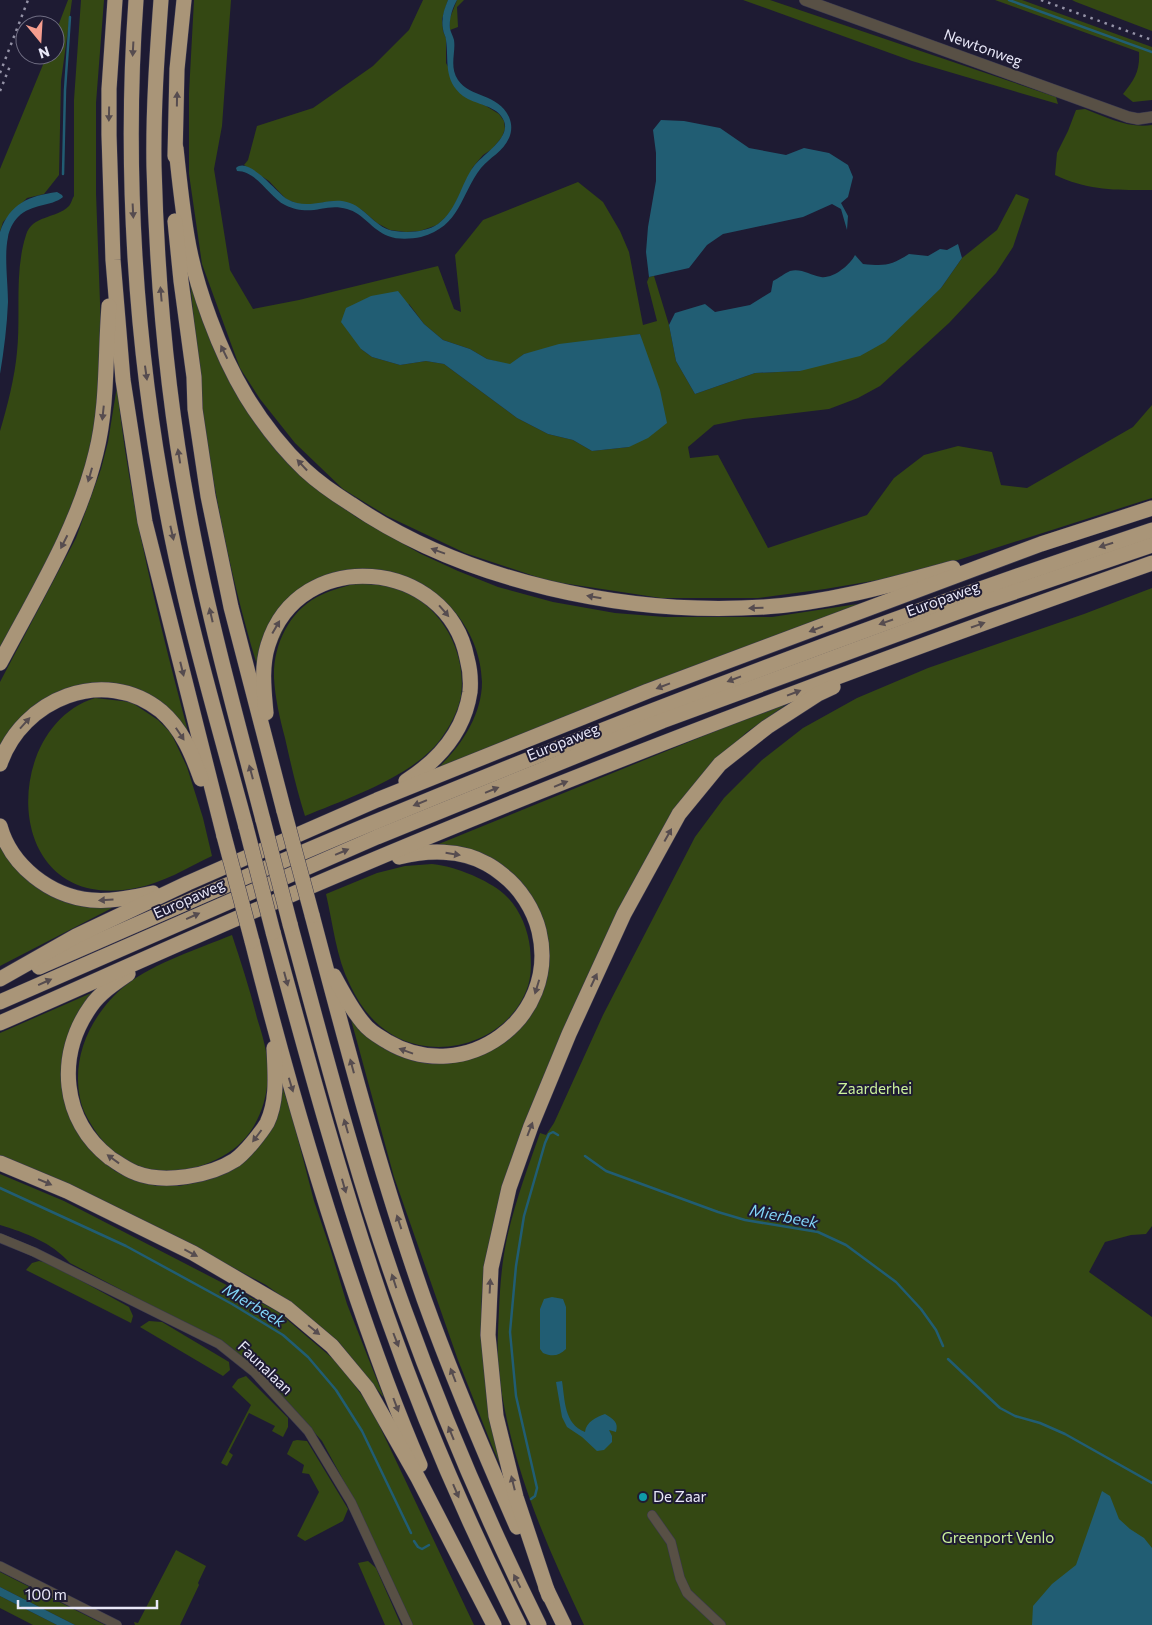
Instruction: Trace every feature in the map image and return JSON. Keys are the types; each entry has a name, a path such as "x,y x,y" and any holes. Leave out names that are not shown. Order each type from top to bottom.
{"highway":[{"path":"115,0 109,135 113,260 123,380 145,522 272,1022 325,1201 367,1327 414,1451 468,1574"},
{"path":"136,0 132,79 131,171 137,273 148,390 167,513 189,614 315,1087 347,1195 387,1317 437,1446 484,1554 519,1625"},
{"path":"161,0 154,166 159,269 167,367 188,506 216,640 290,924 366,1197 403,1308 451,1433 504,1555 539,1625"},
{"path":"184,0 177,69 176,222 181,281 194,378 195,409 217,543 284,811 355,1076 388,1189 424,1300 472,1425 549,1596 564,1625"},
{"path":"176,148 187,238 194,268 216,334 246,396 270,430 305,470 372,519 425,546 523,582 593,598 639,604 720,608 766,607 856,594 1042,544"},
{"path":"0,663 65,540 84,498 97,452 103,420 106,386 113,260"},
{"path":"0,979 76,936 188,882 377,800 648,691 1042,544 1152,508"},
{"name":"Europaweg","path":"0,984 369,824 659,707 859,631 1152,530"},
{"name":"Europaweg","path":"0,1002 377,837 662,721 982,603 1152,545"},
{"path":"0,1023 354,868 677,737 932,641 1152,564"},
{"path":"268,748 263,674 264,662 271,636 284,614 303,595 314,588 339,579 366,576 392,579 417,589 438,605 461,637 466,650 470,688 462,721 447,746 421,772 377,800"},
{"path":"549,1596 516,1497 496,1416 488,1335 491,1268 509,1188 531,1126 569,1034 624,914 679,814 720,764 767,726 818,694 932,641"},
{"path":"0,764 15,734 33,714 44,706 60,698 80,692 96,690 124,692 145,701 161,711 182,736 224,836"},
{"path":"0,826 15,857 30,873 50,886 78,898 105,901 134,897 188,882"},
{"path":"323,958 348,1002 365,1025 401,1050 420,1056 455,1056 492,1042 508,1031 519,1020 534,997 542,965 542,945 536,920 524,898 508,879 488,864 451,853 430,851 412,853 354,868"},
{"path":"170,949 112,986 92,1004 79,1026 71,1049 68,1068 68,1089 74,1110 85,1131 100,1150 119,1164 137,1174 166,1178 190,1177 212,1170 235,1159 251,1144 266,1123 274,1099 276,1077 272,1022"},
{"path":"0,1163 67,1191 193,1253 287,1308 332,1346 367,1388 494,1625"}],"street":[{"name":"Newtonweg","path":"805,0 1128,117 1138,119 1152,117"},
{"name":"Faunalaan","path":"0,1238 34,1252 219,1344 254,1372 308,1431 351,1502 408,1625"},
{"path":"652,1515 671,1542 680,1578 687,1593 721,1625"},
{"path":"0,1566 117,1625"}],"green space":[{"path":"68,0 72,0 65,52 65,15 62,15"},
{"path":"81,0 104,0 96,103 96,193 102,357 99,403 88,457 72,508 47,561 0,648 0,431 16,361 20,264 22,249 29,229 39,220 64,210 70,205 74,196 74,100"},
{"path":"194,0 231,0 222,126 214,169 230,270 253,309 299,300 438,266 454,309 461,312 455,255 483,220 578,182 603,202 620,231 629,252 643,325 657,321 647,282 649,277 654,276 669,325 676,361 695,394 755,373 800,371 941,288 962,258 997,230 1016,194 1029,199 1013,247 996,273 949,323 880,386 858,398 829,409 744,419 714,425 688,447 690,458 718,455 768,548 867,515 894,478 924,455 958,446 992,452 1001,485 1027,488 1133,427 1152,405 1152,498 958,560 896,577 758,598 661,598 549,581 465,553 387,516 343,489 295,443 260,399 240,368 202,264 189,174 189,93","holes":["409,304 424,324 443,340 470,349 487,359 510,365 524,354 640,334 644,349 629,447 592,451 573,440 548,434 517,418 444,364 426,361 400,365 372,357 361,349"]},
{"path":"423,0 448,0 442,19 446,38 446,63 464,96 499,114 504,121 505,129 502,137 492,149 483,155 473,167 453,208 446,217 437,225 420,231 390,230 377,223 362,210 333,201 311,205 298,204 286,199 269,181 244,165 248,160 257,126 313,108 373,66 409,30"},
{"path":"457,0 464,0 457,7 458,27 450,30 450,18"},
{"path":"743,0 770,0 1056,97 1058,104 912,61"},
{"path":"995,0 1022,0 1152,47 1152,100 1133,102 1123,94 1136,74 1139,64 1139,52"},
{"path":"1072,0 1152,0 1152,31 1076,2"},
{"path":"43,65 63,65 61,81 59,175 44,194 27,198 3,222 0,232 0,169"},
{"path":"1085,109 1126,124 1152,125 1152,190 1091,187 1055,175 1057,153 1076,110"},
{"path":"188,267 218,350 327,495 356,517 421,554 498,587 553,602 615,613 665,617 772,617 864,603 438,768 455,750 469,729 478,706 482,682 475,646 467,630 445,601 431,590 415,582 398,576 392,576 300,593 261,678 241,609 217,502 201,396"},
{"path":"117,386 129,476 147,566 191,743 161,706 75,689 0,749 0,682 76,538 101,469 108,442"},
{"path":"353,584 381,585 398,589 413,596 427,606 438,618 448,632 460,663 462,679 460,702 450,725 440,740 413,765 377,786 305,816 294,778 277,701 274,678 276,654 284,631 298,612 317,597"},
{"name":"Zaarderhei","path":"1152,588 1152,1226 1146,1234 1131,1235 1105,1242 1089,1272 1152,1317 1152,1625 584,1625 544,1536 522,1477 506,1415 498,1355 500,1292 504,1256 514,1211 540,1133 546,1135 554,1123 603,1015 695,837 724,798 762,760 803,728 857,698 928,668 1084,614"},
{"path":"95,698 131,702 158,720 171,733 187,767 203,818 212,856 175,875 146,886 91,889 59,874 38,847 29,814 30,778 42,744 64,716"},
{"path":"794,699 747,732 718,759 657,839 493,1235 482,1291 481,1314 483,1342 511,1490 458,1360 394,1177 347,1005 421,1058 508,1036 549,957 548,938 542,916 531,897 500,867 424,850"},
{"path":"0,844 4,851 91,905 112,908 0,966"},
{"path":"432,864 472,875 504,894 514,905 522,919 530,948 531,971 528,986 521,1002 511,1015 499,1027 485,1036 453,1046 436,1047 407,1042 386,1031 369,1015 356,996 345,974 338,952 326,894 377,873 405,866"},
{"path":"232,935 267,1055 267,1089 261,1112 256,1123 242,1142 223,1156 205,1164 188,1169 170,1171 152,1170 136,1165 120,1157 106,1145 94,1129 82,1106 78,1082 79,1066 87,1035 104,1008 126,985 150,969"},
{"path":"105,987 68,1042 87,1145 115,1171 133,1180 157,1186 179,1186 194,1183 248,1153 279,1076 293,1120 314,1201 347,1304 384,1398 338,1341 302,1311 266,1285 219,1260 0,1157 0,1033"},
{"path":"0,1174 64,1201 277,1311 338,1363 370,1406 474,1625 413,1625 347,1487 322,1441 265,1377 217,1340 70,1263 55,1249 38,1239 0,1225"},
{"path":"39,1261 49,1263 129,1307 133,1316 131,1323 26,1270 32,1263"},
{"path":"149,1321 162,1322 229,1362 230,1370 223,1376 140,1327"},
{"path":"246,1376 288,1418 288,1427 283,1437 272,1431 275,1426 249,1413 229,1452 233,1455 227,1466 221,1463 251,1405 232,1387 238,1379"},
{"path":"293,1441 307,1441 348,1509 343,1521 305,1541 297,1536 319,1492 309,1474 302,1473 304,1465 287,1454"},
{"path":"176,1550 206,1566 180,1625 135,1625 134,1622 138,1623"},
{"path":"368,1561 376,1568 401,1625 385,1625 358,1563"},
{"path":"0,1572 105,1625 75,1625 0,1587"},
{"path":"0,1596 57,1625 33,1625 0,1608"}],"water":[{"path":"448,0 457,0 451,14 450,25 454,40 453,65 455,75 463,86 491,99 504,109 511,122 511,128 506,143 481,168 458,208 444,225 434,232 421,237 404,239 392,237 377,230 358,214 347,209 332,207 303,210 285,205 251,175 237,171 236,168 248,167 263,177 287,199 295,203 312,204 342,201 350,203 362,210 382,227 388,229 412,232 428,229 438,224 450,211 469,173 500,140 505,127 504,121 497,112 463,96 452,83 448,70 446,39 442,25 443,14"},
{"path":"661,120 684,121 720,128 749,148 786,155 804,148 829,153 848,165 853,177 848,197 841,203 848,216 847,230 841,209 832,204 803,217 723,234 707,245 689,268 649,277 646,252 648,227 656,181 656,153 653,130"},
{"path":"57,192 63,197 29,209 14,221 9,232 6,252 8,311 0,374 0,232 9,214 22,203 38,196"},
{"path":"958,244 962,258 941,288 885,342 860,356 800,371 755,373 695,394 676,361 669,325 675,313 705,304 715,312 750,305 771,292 773,281 788,272 798,270 821,277 831,276 845,267 855,255 863,264 882,265 897,261 909,254 928,256 940,249 947,250"},
{"path":"398,291 424,324 443,340 470,349 487,359 510,364 524,354 559,344 640,334 660,390 667,423 648,438 629,447 592,451 573,440 548,434 517,418 444,364 426,361 400,365 372,357 361,349 341,322 346,308 371,296"},
{"path":"552,1297 563,1299 566,1307 566,1349 561,1353 549,1355 543,1353 540,1349 540,1309 544,1299"},
{"path":"562,1381 569,1417 578,1428 585,1432 589,1423 605,1414 616,1423 616,1432 609,1430 612,1442 604,1450 597,1451 582,1437 567,1427 562,1417 556,1382"},
{"path":"1102,1491 1110,1496 1119,1519 1144,1538 1152,1548 1152,1625 1032,1625 1033,1606 1052,1584 1076,1565"},
{"path":"0,1587 75,1625 57,1625 0,1596"}],"waterway":[{"path":"1009,0 1152,52"},
{"path":"63,174 65,90 70,17"},
{"name":"Mierbeek","path":"531,1499 535,1496 537,1488 516,1396 510,1332 516,1266 524,1216 545,1143 549,1134 553,1132 558,1135"},
{"name":"Mierbeek","path":"585,1156 606,1171 718,1212 745,1220 818,1232 846,1245 896,1282 921,1309 936,1330 943,1346"},
{"name":"Mierbeek","path":"0,1188 126,1246 232,1304 283,1335 308,1357 336,1390 362,1431 411,1533"},
{"name":"Mierbeek","path":"948,1359 1000,1408 1015,1416 1040,1423 1065,1434 1152,1483"},
{"name":"Mierbeek","path":"414,1541 422,1549 429,1545"}],"railway":[{"path":"0,73 28,0"},
{"path":"1041,0 1152,40"},
{"path":"0,91 10,66"}],"place":[{"name":"De Zaar","path":"643,1497"}],"park label":[{"name":"Greenport Venlo","path":"998,1538"}]}
